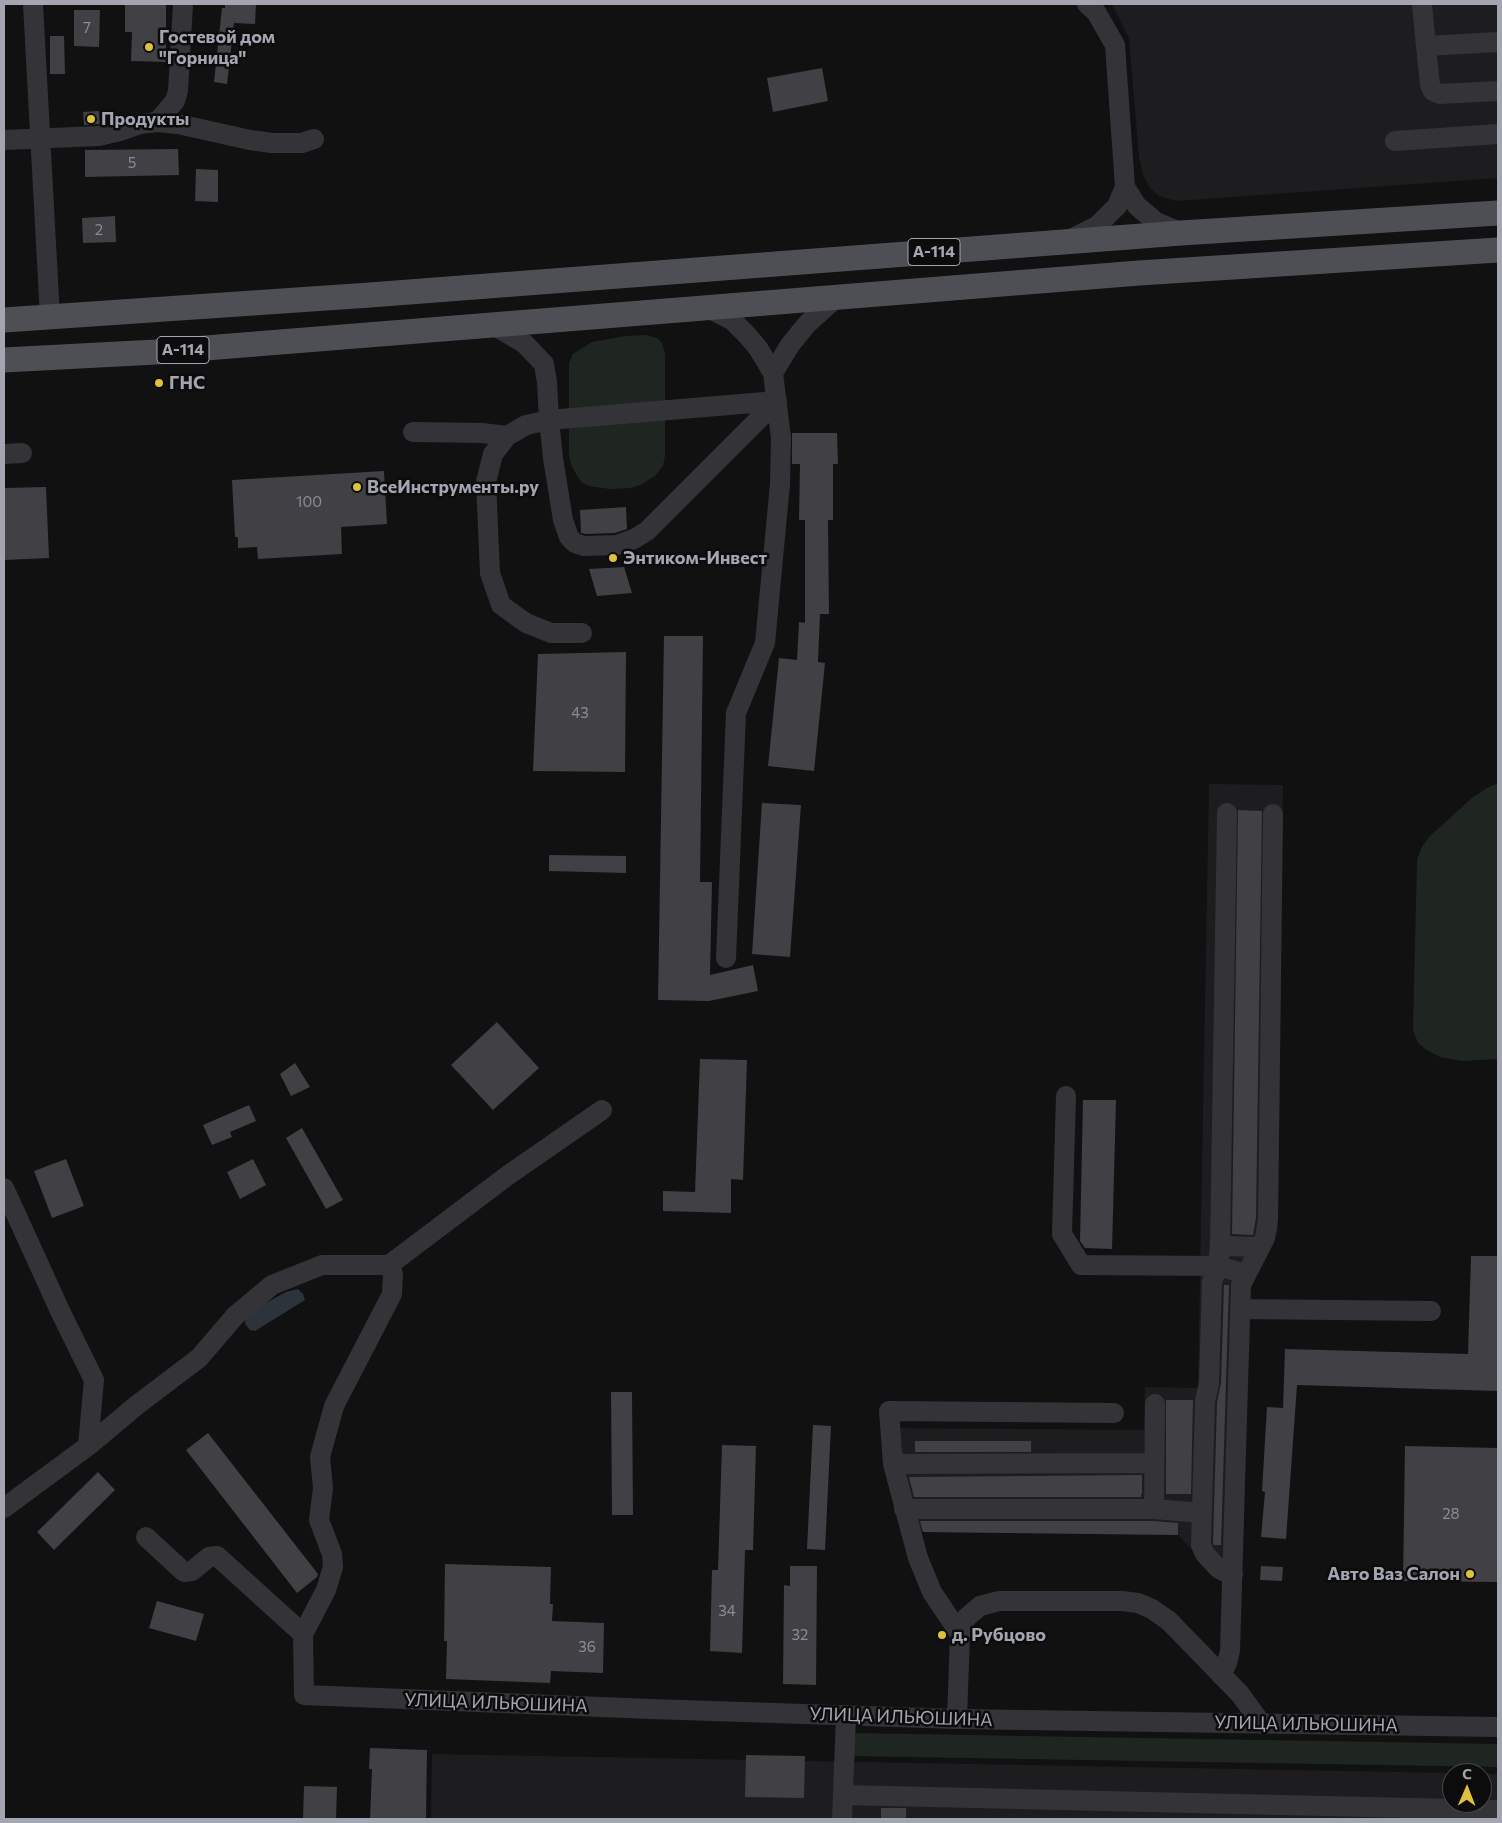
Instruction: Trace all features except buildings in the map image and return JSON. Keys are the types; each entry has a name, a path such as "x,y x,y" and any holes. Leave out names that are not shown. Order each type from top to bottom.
{"main road":[{"name":"А-114","path":"4,320 370,295 1181,233 1498,212"},
{"name":"А-114","path":"4,360 156,352 1139,274 1498,250"}],"street":[{"path":"33,4 50,317"},
{"path":"157,122 174,101 178,91 181,11 183,4"},
{"path":"1064,242 1097,226 1117,206 1125,187 1114,45 1096,12 1087,4"},
{"path":"1422,4 1430,85 1433,91 1440,94 1498,91"},
{"path":"1426,46 1498,42"},
{"path":"4,140 99,136 140,124 157,122 178,124 272,143 302,142 314,139"},
{"path":"1395,141 1498,134"},
{"path":"1125,187 1137,206 1156,222 1181,233"},
{"path":"772,373 790,345 807,324 836,298"},
{"path":"708,308 732,320 758,348 772,373 781,438 780,484 765,644 736,713 726,958"},
{"path":"493,326 525,344 544,364 549,420 563,520 569,536 575,543 584,546 617,545 634,539 647,531 777,401"},
{"path":"582,633 551,633 526,623 501,606 490,574 486,482 492,454 507,436 526,425 549,420 777,401"},
{"path":"413,432 482,433 507,436"},
{"path":"1227,813 1220,1246 1218,1266 1212,1282 1209,1382 1205,1401 1201,1544 1205,1554 1218,1568 1233,1574"},
{"path":"1221,1675 1230,1651 1241,1285 1265,1238 1268,1219 1273,814"},
{"path":"1066,1096 1062,1234 1081,1265 1218,1266 1246,1274"},
{"path":"4,1508 88,1446 137,1405 199,1358 235,1316 272,1285 322,1266 389,1265 507,1176 602,1110"},
{"path":"4,1188 94,1380 88,1446"},
{"path":"1220,1246 1260,1246"},
{"path":"146,1536 184,1572 192,1571 209,1556 217,1556 303,1634 326,1590 333,1567 332,1554 319,1520 323,1488 320,1457 326,1429 334,1406 392,1294 393,1274 389,1265"},
{"path":"1240,1309 1432,1311"},
{"path":"1154,1509 1155,1404"},
{"path":"960,1634 932,1592 918,1558 893,1464 889,1411 1114,1414"},
{"path":"893,1464 1154,1464"},
{"path":"904,1509 1154,1509 1202,1513"},
{"path":"957,1719 960,1634 966,1618 980,1606 999,1601 1122,1601 1138,1603 1152,1609 1169,1621 1240,1694 1261,1723"},
{"name":"УЛИЦА ИЛЬЮШИНА","path":"303,1634 304,1695 957,1719 1498,1727"},
{"path":"842,1819 846,1716"},
{"path":"843,1795 1498,1810"}],"shaded area":[{"path":"1112,4 1498,4 1498,178 1176,201 1159,196 1151,189 1144,178 1139,157 1129,38"},
{"path":"646,335 657,338 662,343 665,354 665,455 663,466 655,476 631,488 610,489 589,486 581,482 572,467 569,455 569,363 573,354 592,342 625,336"},
{"path":"1498,783 1498,1059 1462,1061 1440,1057 1425,1049 1418,1043 1413,1030 1417,860 1422,847 1429,837 1472,798"},
{"path":"1209,784 1283,785 1278,1232 1245,1290 1238,1558 1199,1557 1178,1535 919,1532 884,1428 1144,1430 1145,1387 1198,1388"},
{"path":"298,1289 303,1294 305,1300 255,1331 250,1330 245,1324 246,1315 249,1312 286,1292"},
{"path":"848,1733 1498,1744 1498,1767 1492,1767 1492,1763 1442,1763 1442,1766 848,1756"},
{"path":"432,1754 1442,1773 1442,1813 1492,1813 1492,1774 1498,1774 1498,1819 431,1819"}],"place":[{"name":"Гостевой дом \"Горница\"","path":"149,47"},
{"name":"Продукты","path":"91,119"},
{"name":"ГНС","path":"159,383"},
{"name":"ВсеИнструменты.ру","path":"357,487"},
{"name":"Энтиком-Инвест","path":"613,558"},
{"name":"Авто Ваз Салон","path":"1470,1574"},
{"name":"д. Рубцово","path":"942,1635"}]}
